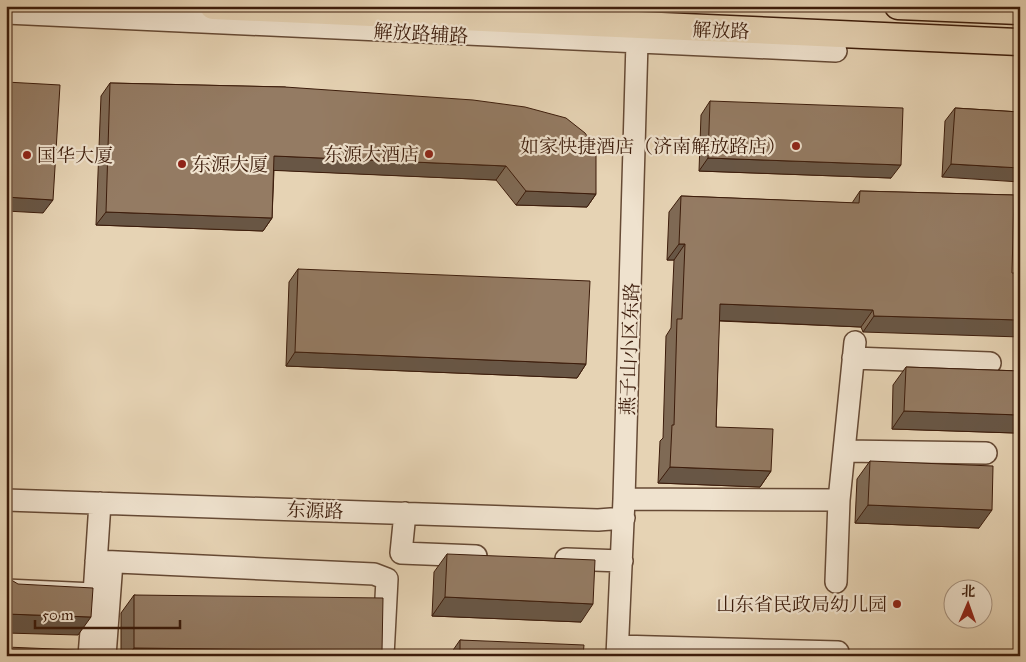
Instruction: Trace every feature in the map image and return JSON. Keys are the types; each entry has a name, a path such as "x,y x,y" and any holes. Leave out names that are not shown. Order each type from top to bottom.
{"main road":[{"name":"解放路","path":"213,6 1020,42"},
{"path":"898,6 1020,11"},
{"path":"836,51 862,36"}],"street":[{"name":"解放路辅路","path":"6,13 836,51"},
{"name":"燕子山小区东路","path":"617,651 624,508 637,42"},
{"path":"836,582 839,500 854,350 990,363"},
{"path":"844,451 986,454"},
{"name":"东源路","path":"6,500 598,520 624,508 839,500"},
{"path":"100,503 104,562 105,656"},
{"path":"405,513 401,553 497,557"},
{"path":"545,558 622,561"},
{"path":"89,656 94,594 104,562"},
{"path":"104,562 374,574 380,576 387,579 383,656"},
{"path":"6,590 94,594"},
{"path":"617,651 838,652 838,656"}],"building":[{"name":"国华大厦","path":"6,82 60,85 53,200 6,197"},
{"path":"110,83 285,87 473,100 525,107 566,118 585,133 596,149 596,194 526,191 506,166 274,156 272,218 106,212"},
{"name":"如家快捷酒店（济南解放路店）","path":"710,101 903,108 901,165 708,158"},
{"path":"955,108 1020,112 1020,168 951,164"},
{"path":"860,191 1014,195 1012,273 1020,273 1020,320 874,316 873,310 720,304 716,427 773,429 771,471 670,467 672,425 674,425 677,319 682,319 685,244 679,244 681,196 859,203"},
{"path":"298,269 590,281 586,364 295,352"},
{"path":"906,367 1020,371 1020,415 904,411"},
{"path":"870,461 993,466 992,510 868,505"},
{"path":"447,554 595,560 593,604 445,597"},
{"path":"6,578 18,584 93,588 91,617 6,614"},
{"path":"134,595 383,598 382,651 134,648"},
{"path":"460,640 584,645 583,656 460,656"},
{"path":"6,647 103,651 103,656 6,656"}],"place":[{"name":"如家快捷酒店（济南解放路店）","path":"796,146"},
{"name":"东源大酒店","path":"429,154"},
{"name":"国华大厦","path":"27,155"},
{"name":"东源大厦","path":"182,164"},
{"name":"山东省民政局幼儿园","path":"897,604"}]}
